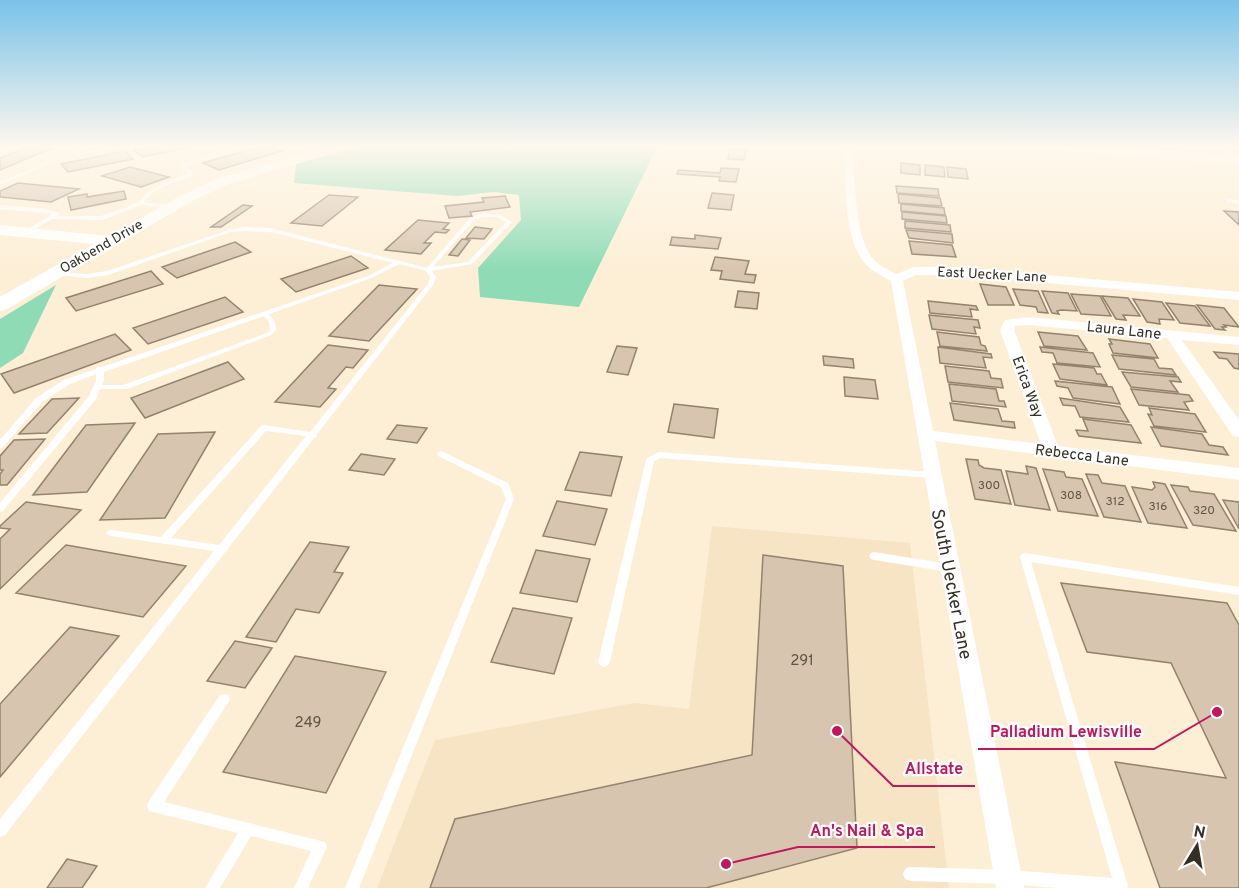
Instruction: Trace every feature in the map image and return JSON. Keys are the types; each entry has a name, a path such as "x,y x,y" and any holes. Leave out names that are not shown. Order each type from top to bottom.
{"street":[{"name":"Oakbend Drive","path":"0,305 169,207 208,188"},
{"path":"852,188 862,249 876,267 897,279"},
{"path":"0,231 108,242"},
{"name":"East Uecker Lane","path":"897,279 915,271 977,272 1239,296"},
{"name":"South Uecker Lane","path":"897,279 1009,883"},
{"name":"Laura Lane","path":"1010,323 1029,321 1239,342"},
{"name":"Erica Way","path":"1010,323 1007,330 1052,451"},
{"path":"1172,335 1239,432"},
{"name":"Rebecca Lane","path":"925,435 1239,474"}],"lane":[{"path":"141,202 144,197 158,188"},
{"path":"1228,201 1239,202"},
{"path":"25,233 54,218 102,218 141,202 169,207"},
{"path":"0,207 46,211 57,214 54,218"},
{"path":"54,273 87,276 108,273 230,231 244,229 270,230 428,270 470,263 508,222 498,216 483,215 472,219 428,270"},
{"path":"0,445 39,400 67,382 370,277 397,262"},
{"path":"0,830 431,284 432,273 428,270"},
{"path":"98,387 124,387 269,334 273,330 272,322 265,313"},
{"path":"0,509 93,397 100,381 100,369"},
{"path":"164,540 264,428 314,435"},
{"path":"352,888 510,499 505,485 441,454"},
{"path":"604,662 650,460 659,455 932,476"},
{"path":"111,532 222,549"},
{"path":"874,556 949,568"},
{"path":"910,874 1009,883 1121,886 1025,557 1239,591"},
{"path":"224,699 154,806 320,847 301,888"},
{"path":"212,888 248,829"}],"shaded area":[{"path":"712,526 910,543 949,888 377,888 435,740 634,703 689,709"}],"green space":[{"path":"362,188 637,188 579,307 480,297 478,268 521,220 519,195 494,192 457,196"},
{"path":"56,285 23,353 0,368 0,319"}],"building":[{"path":"6,188 79,189 51,202 0,197 0,191"},
{"path":"896,188 938,189 939,196 897,193"},
{"path":"124,191 126,199 71,210 68,197 87,194 87,197"},
{"path":"712,193 734,195 731,210 708,208"},
{"path":"898,194 940,198 942,206 899,203"},
{"path":"329,195 358,197 322,226 291,223"},
{"path":"505,196 510,207 470,212 472,216 449,218 445,206 484,202 482,198"},
{"path":"901,204 944,208 945,215 901,211"},
{"path":"243,205 252,206 221,227 211,227"},
{"path":"1224,211 1239,212 1239,225"},
{"path":"902,212 946,216 947,223 902,219"},
{"path":"418,220 449,223 443,229 449,230 446,233 435,232 424,243 431,243 421,254 385,250"},
{"path":"905,221 950,225 951,232 905,228"},
{"path":"475,227 492,229 484,239 466,238"},
{"path":"906,230 952,234 953,243 909,238"},
{"path":"695,235 721,238 718,249 670,245 672,237 695,239"},
{"path":"462,239 470,240 458,256 449,255"},
{"path":"909,241 952,245 956,257 912,254"},
{"path":"235,242 251,252 177,278 162,267"},
{"path":"351,256 368,268 296,292 281,279"},
{"path":"715,257 749,261 745,274 756,275 754,283 720,279 722,271 711,270"},
{"path":"151,271 163,284 76,311 66,298"},
{"path":"980,284 1006,287 1014,305 988,305"},
{"path":"379,285 417,289 369,341 329,336"},
{"path":"1013,289 1038,291 1048,313 1038,312 1036,307 1020,305"},
{"path":"738,291 759,293 757,309 735,307"},
{"path":"1042,291 1068,293 1077,311 1061,310 1057,311 1059,314 1052,313"},
{"path":"1071,294 1100,296 1111,316 1081,314"},
{"path":"1102,296 1128,298 1140,316 1123,315 1126,320 1116,319"},
{"path":"225,297 243,312 148,344 133,328"},
{"path":"1133,299 1162,302 1174,320 1159,319 1160,324 1147,322"},
{"path":"928,301 976,306 978,310 970,309 972,317 930,313"},
{"path":"1166,303 1195,306 1210,326 1180,323"},
{"path":"1197,305 1224,308 1239,327 1224,325 1226,327 1222,327 1225,330 1215,329"},
{"path":"929,315 978,320 980,328 974,327 976,334 932,329"},
{"path":"937,332 979,337 981,345 985,346 987,351 940,346"},
{"path":"1038,332 1078,336 1087,350 1044,346"},
{"path":"115,334 131,350 14,393 1,374"},
{"path":"1109,339 1150,344 1158,358 1113,353"},
{"path":"328,345 368,350 353,368 346,367 328,388 336,389 320,407 275,402"},
{"path":"617,346 637,348 628,375 607,372"},
{"path":"938,347 991,354 992,358 983,357 986,368 940,363"},
{"path":"1040,347 1093,353 1100,367 1057,363 1053,353 1042,352"},
{"path":"1214,352 1239,354 1239,369 1234,368 1227,359 1219,358"},
{"path":"1112,355 1154,359 1159,368 1172,369 1176,375 1119,369"},
{"path":"823,356 853,359 854,368 824,365"},
{"path":"228,362 244,379 145,418 131,398"},
{"path":"1053,364 1094,368 1097,374 1101,374 1107,385 1060,379"},
{"path":"945,366 989,371 991,378 1001,379 1003,388 948,382"},
{"path":"1122,372 1178,377 1181,382 1170,381 1178,392 1131,387"},
{"path":"844,377 875,380 878,399 845,396"},
{"path":"1055,381 1112,387 1120,404 1073,398 1068,388 1057,386"},
{"path":"949,384 996,389 999,401 1004,401 1006,407 952,401"},
{"path":"1131,389 1189,395 1193,401 1184,402 1189,410 1139,405"},
{"path":"79,398 47,433 19,434 52,399"},
{"path":"1060,398 1120,407 1129,422 1080,417 1075,406 1063,405"},
{"path":"950,403 998,409 1002,421 1014,422 1015,428 954,420"},
{"path":"674,404 718,409 714,438 668,432"},
{"path":"1149,408 1195,414 1206,432 1154,426 1148,414 1152,415"},
{"path":"1083,419 1131,425 1141,443 1079,436 1076,430 1088,431"},
{"path":"135,423 87,492 33,495 86,425"},
{"path":"397,425 427,428 417,443 387,439"},
{"path":"1151,427 1202,434 1209,445 1223,447 1228,455 1161,446"},
{"path":"215,432 165,518 100,520 158,434"},
{"path":"45,439 7,485 0,485 0,474 3,470 0,470 0,456 14,440"},
{"path":"580,452 622,457 611,496 565,490"},
{"path":"361,454 395,459 384,475 349,470"},
{"path":"966,459 978,460 979,465 984,468 1001,470 1011,504 975,499"},
{"path":"1026,466 1036,468 1050,510 1015,505 1006,471 1028,474"},
{"path":"1043,469 1064,472 1066,477 1082,479 1098,516 1058,511"},
{"path":"1086,474 1098,475 1102,483 1125,486 1141,522 1104,517"},
{"path":"1153,482 1165,484 1187,528 1148,523 1132,487 1152,490 1155,487"},
{"path":"1171,485 1188,487 1190,491 1214,494 1236,531 1193,525"},
{"path":"1223,500 1239,502 1239,529"},
{"path":"557,501 607,509 595,545 543,536"},
{"path":"26,502 81,510 0,589 0,539 10,529 0,528 0,526"},
{"path":"310,542 349,547 334,572 343,573 319,613 296,609 276,642 246,637"},
{"path":"66,545 186,566 143,617 16,593"},
{"path":"536,550 590,559 577,602 520,593"},
{"path":"763,555 843,566 857,848 706,888 430,888 455,819 752,755"},
{"path":"1061,583 1227,603 1239,625 1239,888 1160,888 1115,762 1226,778 1171,663 1087,652"},
{"path":"513,608 572,618 554,674 491,662"},
{"path":"70,627 119,636 0,777 0,704"},
{"path":"235,641 272,648 245,688 207,681"},
{"path":"295,656 386,672 326,793 223,772"},
{"path":"67,859 97,866 82,888 47,888"}],"place":[{"name":"Palladium Lewisville","path":"1217,712"},
{"name":"Allstate","path":"837,731"},
{"name":"An's Nail & Spa","path":"726,864"}]}
